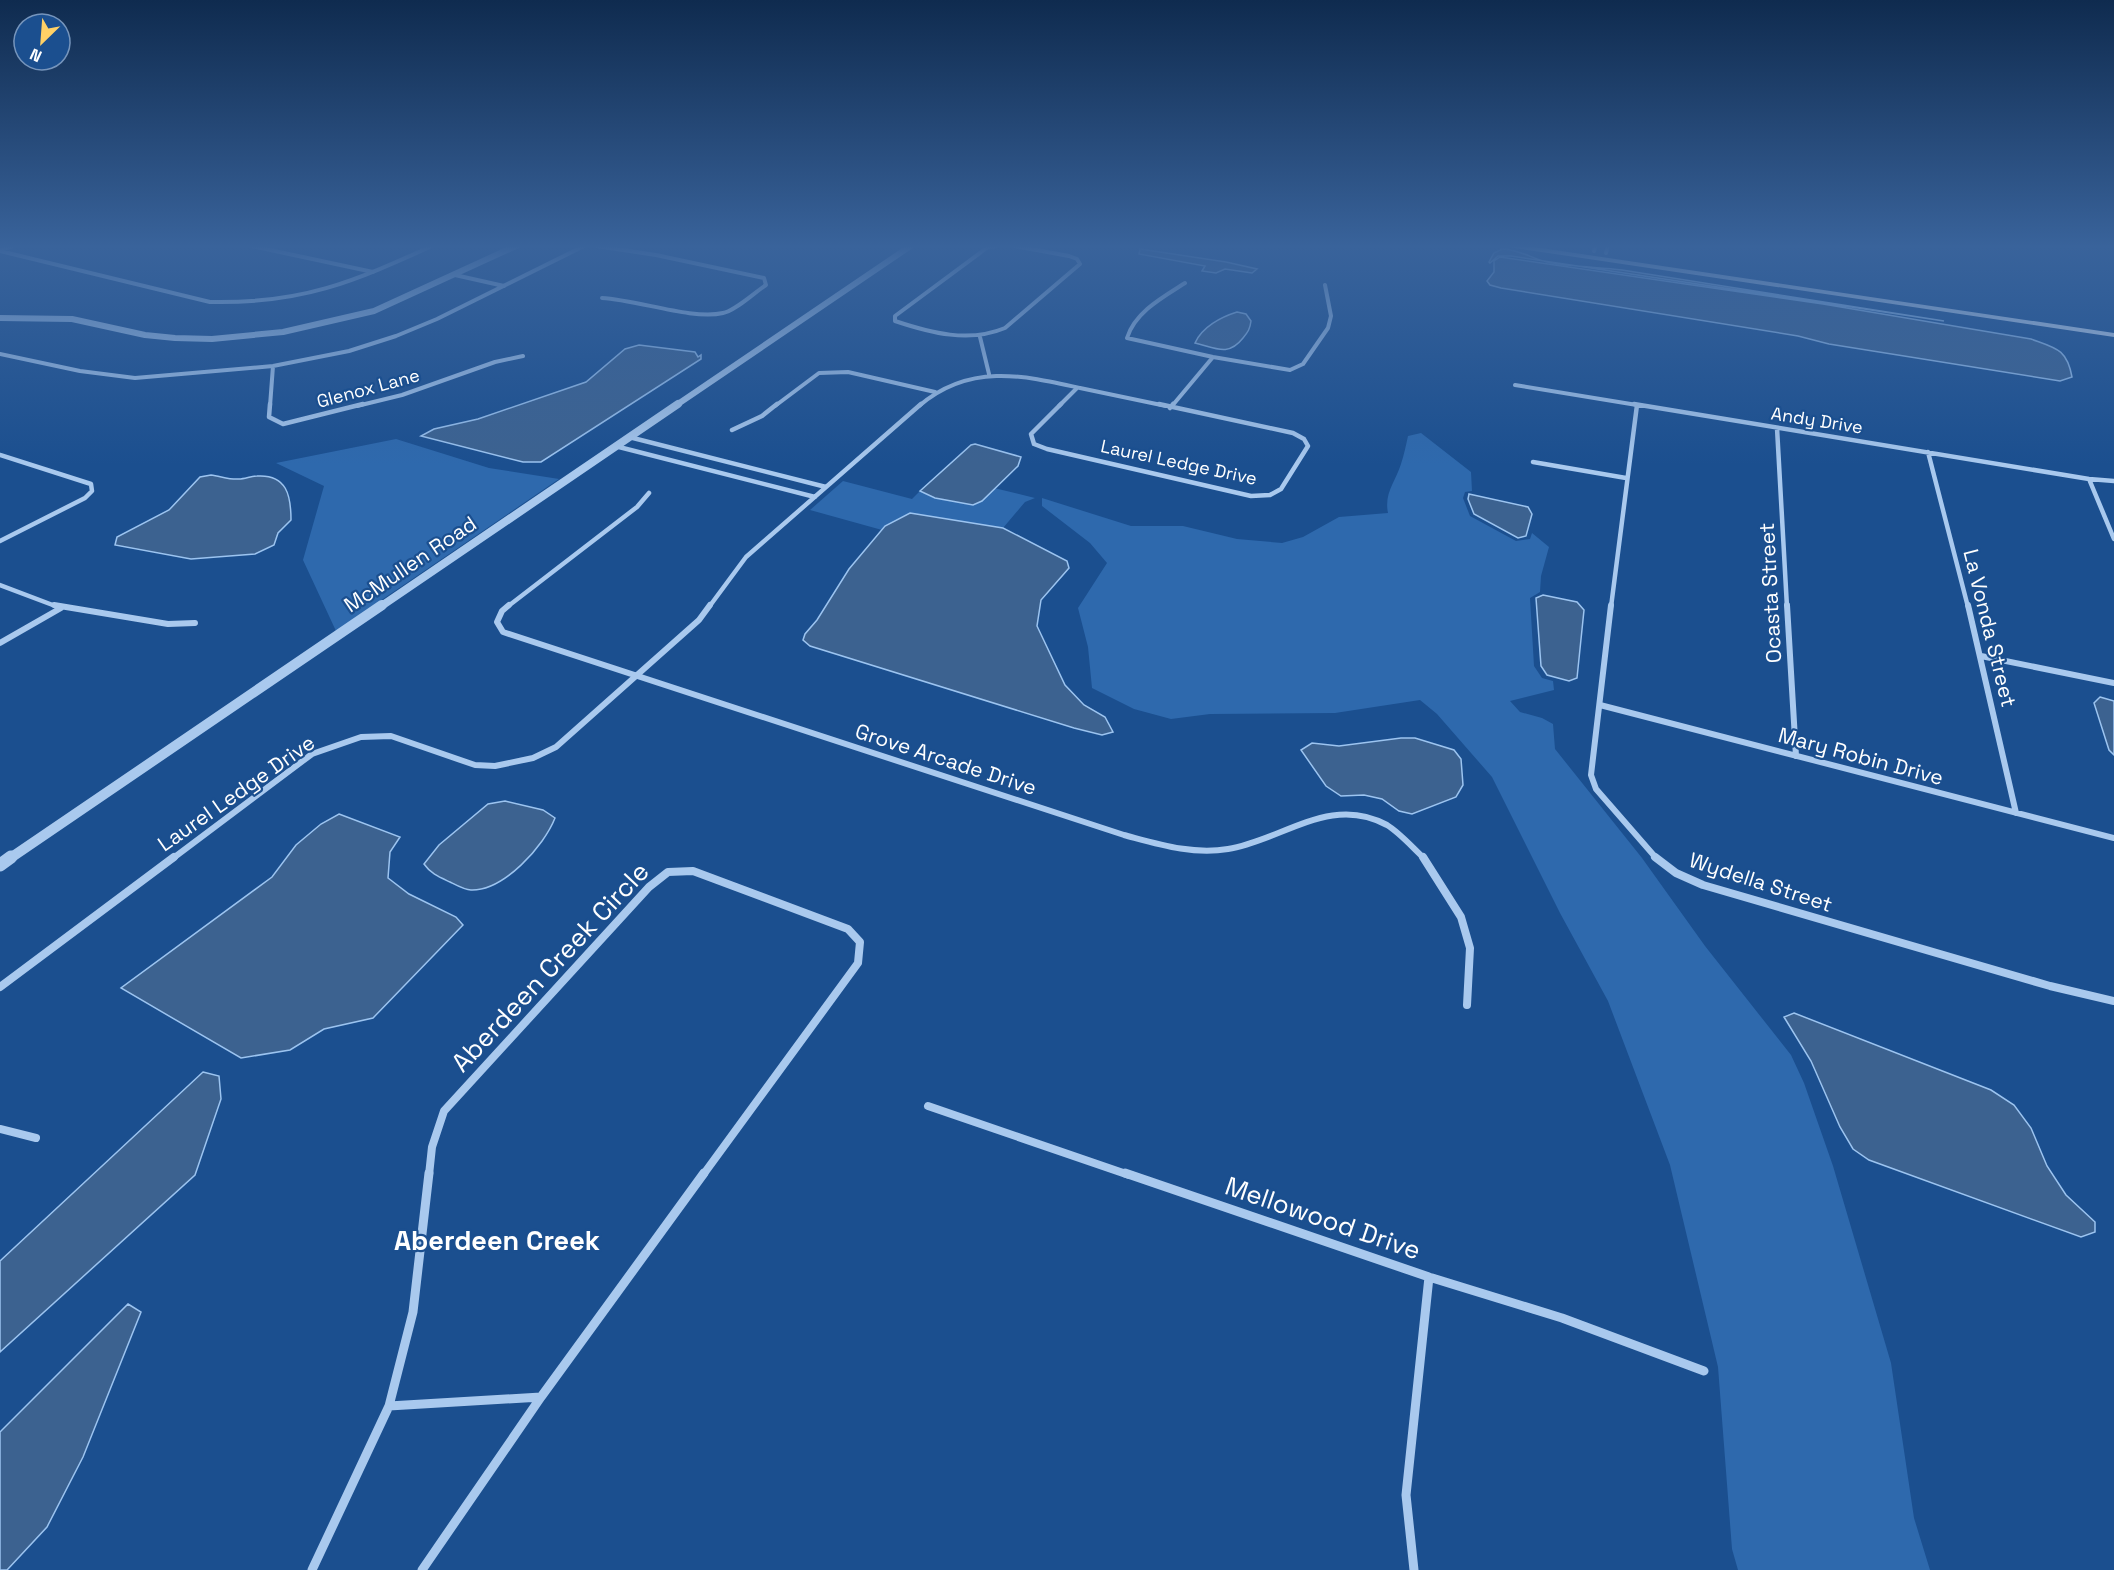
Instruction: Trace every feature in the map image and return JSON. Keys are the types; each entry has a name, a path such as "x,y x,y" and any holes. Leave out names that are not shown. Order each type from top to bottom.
{"main road":[{"path":"1999,318 2114,335"},
{"path":"2028,318 2047,321 2058,319"},
{"path":"2053,318 2114,327"}],"street":[{"path":"19,318 72,319 145,335 175,338 250,337 347,318"},
{"path":"0,354 80,371 135,378 273,366 349,351 396,336 439,318"},
{"name":"McMullen Road","path":"0,865 803,318"},
{"path":"895,318 895,321 907,325 980,337 994,334 1016,318"},
{"path":"1140,318 1128,330 1127,338 1273,369 1290,370 1303,364 1328,328 1330,318"},
{"path":"980,337 989,375"},
{"name":"Glenox Lane","path":"273,366 269,417 283,424 402,395 495,362 523,356"},
{"path":"1170,408 1213,357"},
{"path":"732,430 762,416 819,373 848,372 935,392"},
{"name":"Laurel Ledge Drive","path":"0,987 312,754 361,737 391,735 475,765 495,766 534,758 556,747 699,620 746,557 935,392 952,383 989,375 1024,376 1293,433 1304,439 1308,446 1281,489 1269,495 1251,496 1034,444 1031,434 1077,388"},
{"name":"Andy Drive","path":"1515,385 2089,479 2114,481"},
{"name":"Wydella Street","path":"1637,405 1626,478 1591,775 1596,789 1657,860 1676,873 1703,885 2028,980 2114,1001"},
{"name":"Ocasta Street","path":"1777,428 1796,756"},
{"path":"628,436 826,487"},
{"path":"615,446 815,497"},
{"name":"La Vonda Street","path":"1928,453 1981,656 2016,813"},
{"path":"0,455 91,484 92,491 85,498 0,541"},
{"path":"1533,462 1626,478"},
{"path":"2089,479 2114,539"},
{"name":"Grove Arcade Drive","path":"649,492 637,507 502,611 497,622 502,632 1124,835 1182,850 1228,849 1268,837 1311,819 1343,814 1369,818 1388,826 1426,860 1461,917 1470,948 1467,1005"},
{"path":"0,585 62,608 168,624 195,623"},
{"path":"0,643 62,608"},
{"path":"1981,656 2114,684"},
{"name":"Mary Robin Drive","path":"1600,705 2114,838"},
{"name":"Aberdeen Creek Circle","path":"312,1570 389,1406 413,1312 432,1147 444,1111 649,887 668,872 693,871 848,929 860,942 858,963 541,1397 422,1570"},
{"name":"Mellowood Drive","path":"928,1106 1429,1277 1562,1318 1704,1371"},
{"path":"0,1130 36,1138"},
{"path":"1414,1570 1406,1495 1429,1277"},
{"path":"389,1406 541,1397"}],"shaded area":[{"path":"1222,318 1249,318 1251,321 1247,332 1237,344 1232,348 1221,350 1195,343 1202,332"},
{"path":"1688,318 1908,318 2031,339 2059,351 2067,361 2072,377 2060,381 1829,344 1798,336"},
{"path":"639,345 695,352 698,357 701,355 701,359 541,462 523,462 421,436 434,429 478,419 586,382 625,349"},
{"path":"1421,433 1471,472 1472,491 1465,492 1463,498 1470,516 1516,541 1530,539 1532,533 1549,547 1541,576 1540,592 1530,598 1534,666 1542,678 1553,681 1554,690 1510,701 1520,712 1542,718 1553,724 1555,749 1642,858 1705,946 1791,1055 1804,1083 1833,1166 1891,1363 1914,1518 1930,1570 1738,1570 1732,1549 1718,1367 1670,1165 1608,1001 1560,913 1492,777 1437,714 1420,700 1335,713 1210,714 1171,719 1134,709 1092,688 1088,647 1078,608 1107,563 1090,543 1042,506 1042,498 1131,526 1183,526 1237,539 1282,543 1303,537 1339,517 1388,513 1389,494 1401,464 1408,436"},
{"path":"396,439 489,468 559,479 336,631 303,560 324,486 276,463"},
{"path":"975,444 1021,457 1018,466 982,501 973,505 935,498 920,491 971,445"},
{"path":"211,475 236,479 267,476 281,483 288,495 291,520 278,533 274,545 255,554 191,559 115,545 117,537 169,510 200,477"},
{"path":"843,481 912,499 920,491 935,498 982,501 994,488 1035,498 1025,502 1003,528 970,523 885,526 882,530 810,510"},
{"path":"1469,494 1528,507 1532,514 1526,536 1518,538 1474,514 1468,499"},
{"path":"910,513 1003,528 1067,561 1069,568 1041,600 1037,626 1065,685 1084,705 1105,717 1113,732 1102,735 1074,728 810,646 803,640 849,569 885,526"},
{"path":"1543,595 1577,602 1584,610 1577,678 1569,681 1547,675 1541,666 1536,598"},
{"path":"2100,697 2114,701 2114,755 2109,750 2094,703"},
{"path":"1415,738 1454,750 1461,759 1463,785 1456,797 1412,814 1399,811 1382,799 1364,795 1341,796 1326,786 1301,750 1312,743 1339,746"},
{"path":"505,801 543,810 555,818 542,841 509,875 484,888 471,890 439,877 424,864 439,845 488,804"},
{"path":"339,814 400,837 390,852 388,878 409,894 456,917 463,925 373,1018 324,1029 290,1050 241,1058 121,988 272,877 296,845 321,824"},
{"path":"1794,1013 1991,1090 2014,1105 2031,1128 2047,1166 2066,1195 2095,1222 2095,1232 2081,1237 1869,1160 1853,1149 1840,1127 1811,1061 1784,1017"},
{"path":"203,1072 219,1076 221,1099 195,1175 0,1352 0,1261"},
{"path":"128,1304 141,1312 83,1457 47,1527 7,1570 0,1570 0,1432"}],"district":[{"name":"Aberdeen Creek","path":"497,1240"}]}
